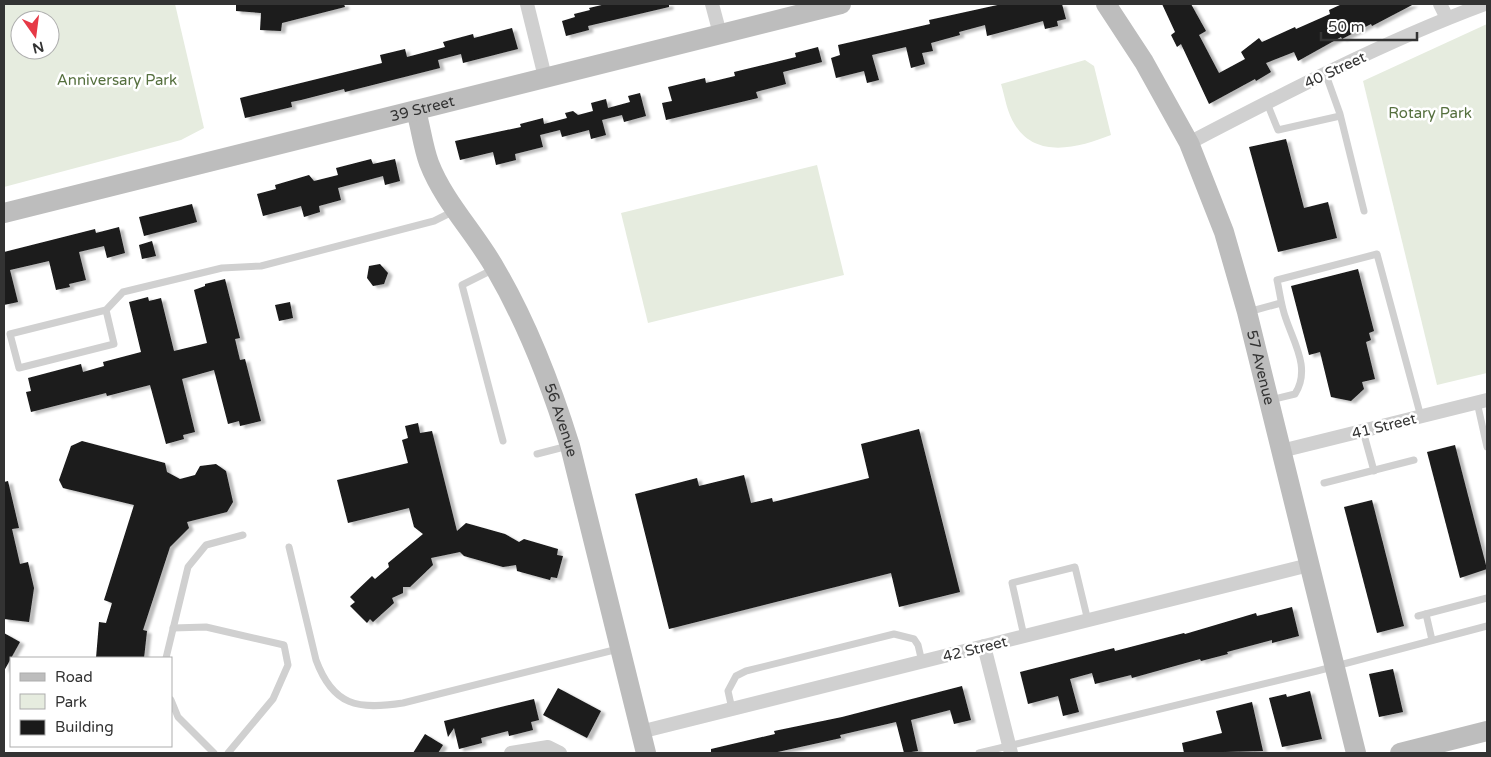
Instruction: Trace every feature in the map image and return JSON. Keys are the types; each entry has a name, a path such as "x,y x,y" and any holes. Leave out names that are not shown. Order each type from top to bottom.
{"street":[{"path":"527,4 545,77"},
{"path":"712,4 720,34"},
{"name":"39 Street","path":"4,213 841,4"},
{"name":"57 Avenue","path":"1106,4 1144,62 1189,143 1224,232 1247,312 1356,753"},
{"path":"1440,4 1447,18"},
{"name":"40 Street","path":"1189,143 1267,103 1447,18 1485,4"},
{"name":"56 Avenue","path":"416,111 429,163 442,189 496,268 538,355 555,400 570,446 646,753"},
{"name":"41 Street","path":"1281,451 1482,401"},
{"name":"42 Street","path":"640,732 1309,565"},
{"path":"984,646 1010,749"},
{"path":"1400,753 1487,731"},
{"path":"511,753 537,747 548,747 560,753"}],"lane":[{"path":"1326,75 1340,116 1364,211"},
{"path":"1267,103 1278,130 1340,116"},
{"path":"106,310 114,344 19,368 10,334 106,310 123,292 222,268 261,266 434,221 456,209"},
{"path":"1268,401 1294,394 1300,386 1299,351 1281,303 1278,280 1377,254 1421,417"},
{"path":"496,268 462,285 503,441"},
{"path":"1247,312 1281,303"},
{"path":"1482,401 1487,447"},
{"path":"1363,432 1374,471"},
{"path":"536,454 570,446"},
{"path":"1324,483 1414,460"},
{"path":"166,657 188,567 206,545 243,535"},
{"path":"290,547 316,660 321,674 344,700 374,707 402,703 620,648"},
{"path":"1024,636 1012,583 1075,567 1088,621"},
{"path":"1418,616 1487,598"},
{"path":"1426,614 1432,640"},
{"path":"978,753 1010,749 1487,626"},
{"path":"173,628 206,627 284,645 288,665 273,699 228,753"},
{"path":"732,709 728,691 736,676 746,671 894,634 914,638 918,645 922,662"},
{"path":"172,702 178,717 214,753"}],"green space":[{"name":"Anniversary Park","path":"4,4 175,4 204,128 181,140 4,187"},
{"name":"Rotary Park","path":"1487,24 1487,373 1437,385 1363,81"},
{"path":"1085,60 1094,66 1111,135 1086,143 1060,148 1047,147 1035,143 1024,136 1010,115 1001,84"},
{"path":"817,165 844,275 648,323 621,213"}],"building":[{"path":"236,4 344,4 345,7 282,23 281,31 260,30 261,13 236,11"},
{"path":"606,4 669,4 669,7 588,26 589,30 566,36 562,21 575,17 574,14 590,10 589,8"},
{"path":"1002,4 1062,4 1066,19 1057,21 1058,26 1045,29 1043,21 987,36 985,25 959,32 960,35 931,43 933,51 922,53 925,64 911,68 906,47 872,55 879,80 867,83 864,71 836,78 831,58 840,55 838,45 930,24 929,20"},
{"path":"1162,4 1191,4 1206,31 1199,35 1219,73 1245,59 1241,52 1259,38 1262,42 1295,27 1296,29 1330,14 1329,10 1342,4 1414,4 1372,26 1371,24 1342,39 1341,37 1298,61 1294,52 1266,63 1271,72 1209,104 1181,44 1177,47 1171,35 1175,32"},
{"path":"512,28 518,49 463,63 461,54 438,60 440,68 345,92 344,89 291,102 292,107 245,118 240,98 382,63 380,55 405,49 407,57 445,47 443,42 473,34 474,38"},
{"path":"818,47 822,62 783,72 786,84 756,92 758,98 666,120 662,103 672,101 668,87 705,78 706,83 735,76 734,72 796,57 795,53"},
{"path":"640,93 646,116 624,122 622,115 602,120 606,135 591,139 589,130 562,137 560,130 540,135 543,147 515,154 516,160 496,165 493,152 460,160 455,141 521,127 520,124 543,118 544,124 567,118 565,113 573,111 578,115 593,111 591,103 606,99 608,108 630,102 628,96"},
{"path":"1286,139 1304,208 1328,202 1337,238 1278,252 1249,147"},
{"path":"371,159 373,164 395,159 400,181 385,185 383,176 338,188 341,200 319,206 320,212 304,217 301,206 263,216 257,194 276,189 275,185 309,175 314,181 338,175 336,168"},
{"path":"192,204 197,222 144,236 139,217"},
{"path":"119,227 125,253 107,258 104,246 79,252 86,280 69,284 70,287 56,290 49,261 10,270 18,302 4,305 4,252 95,229 96,233"},
{"path":"152,241 156,256 142,259 139,245"},
{"path":"380,264 388,273 384,284 373,286 367,278 369,266"},
{"path":"1358,269 1374,331 1369,333 1371,340 1366,342 1375,379 1362,382 1364,389 1351,401 1331,397 1320,352 1309,355 1291,286"},
{"path":"225,279 240,338 235,339 240,360 245,359 261,421 240,426 239,421 228,424 214,370 182,379 195,432 183,435 184,439 166,444 150,385 107,396 106,393 31,412 26,392 31,391 28,378 81,364 83,372 104,366 103,362 141,352 129,302 148,297 149,301 161,298 174,351 207,343 194,290 205,286 205,284"},
{"path":"290,302 293,318 279,321 275,305"},
{"path":"418,423 420,433 432,431 457,531 466,523 505,534 519,542 524,539 558,549 557,555 563,556 557,578 551,577 550,580 517,571 516,565 503,567 464,556 460,552 431,558 433,565 410,587 403,587 403,593 392,598 394,603 373,622 370,619 367,623 350,606 355,602 350,597 372,576 375,579 389,567 388,563 423,534 414,527 409,508 348,523 337,480 408,463 402,440 408,438 405,426"},
{"path":"919,429 960,592 899,607 891,573 669,629 635,494 697,478 699,486 744,475 751,503 772,498 773,502 869,478 861,444"},
{"path":"82,441 165,463 167,472 180,479 195,475 200,466 216,464 226,471 233,502 227,512 187,522 189,528 170,547 143,630 147,631 144,657 96,657 99,622 106,623 112,603 104,600 134,505 63,488 59,480 71,446"},
{"path":"1455,445 1487,569 1460,578 1427,452"},
{"path":"8,481 19,528 12,529 20,564 28,562 34,588 29,622 4,619 4,482"},
{"path":"1372,500 1404,626 1377,633 1344,507"},
{"path":"1292,607 1299,636 1272,643 1272,640 1227,652 1228,654 1201,661 1200,659 1132,678 1131,675 1095,684 1092,673 1070,679 1079,712 1063,716 1058,696 1028,704 1020,672 1114,648 1115,651 1185,634 1256,613 1257,616"},
{"path":"4,633 20,642 10,657 4,671"},
{"path":"1393,669 1403,712 1379,717 1369,674"},
{"path":"962,686 971,720 954,724 950,710 911,720 918,751 904,753 896,722 840,735 841,738 773,753 711,753 711,749 775,734 774,731 842,717"},
{"path":"558,688 601,711 587,738 543,715"},
{"path":"1310,691 1322,739 1282,747 1269,698 1286,694 1287,697"},
{"path":"534,699 539,720 531,722 533,730 509,736 508,731 481,738 482,743 459,749 454,728 448,737 444,721"},
{"path":"1252,702 1263,751 1184,753 1182,743 1222,733 1216,711"},
{"path":"425,734 443,745 438,753 413,753"}]}
